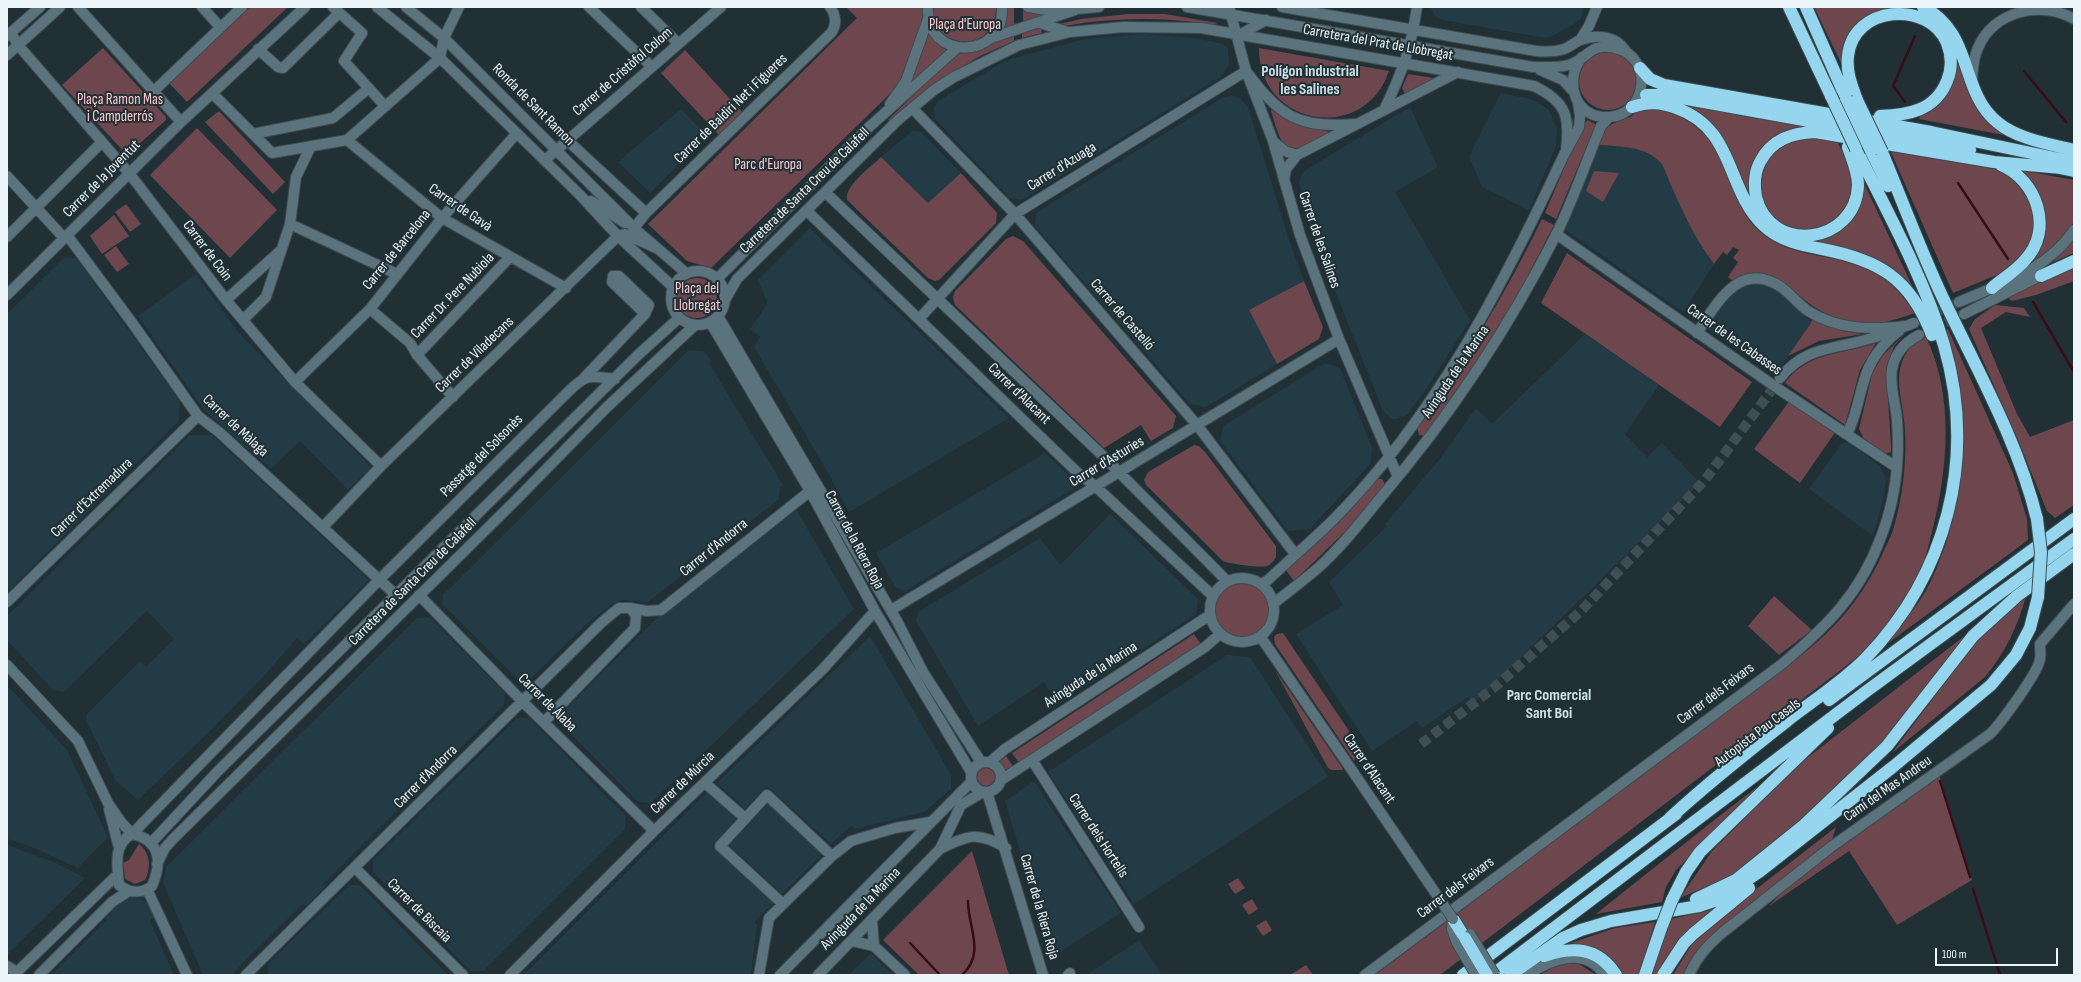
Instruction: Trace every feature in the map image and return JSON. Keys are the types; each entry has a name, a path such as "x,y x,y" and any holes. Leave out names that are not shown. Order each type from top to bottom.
{"highway":[{"path":"1670,818 1706,784 1836,685 1865,659 1901,616 1916,593 1926,574 1950,504 1957,452 1957,408 1944,344 1916,273 1852,148 1788,7"},
{"path":"1510,975 1563,938 1594,925 1699,906 1717,900 1736,888 1792,847 1894,766 1976,698 2006,669 2016,655 2030,628 2038,597 2041,552 2037,519 2031,494 2018,460 1852,99 1806,7"},
{"path":"1923,7 1932,12 1950,30 1959,45 1980,102 1988,114 1998,124 2014,133 2074,150"},
{"path":"1852,99 1847,57 1851,43 1863,25 1881,14 1894,11 1917,14 1933,23 1945,38 1950,51 1951,65 1944,90 1933,102 1921,110 1906,115 1880,116"},
{"path":"1640,68 1650,79 1684,89 1931,132 2074,162"},
{"path":"1684,89 1719,90 1880,116 2074,155"},
{"path":"1636,102 1653,94 2074,171"},
{"path":"1636,102 1655,102 1682,110 1696,118 1710,130 1720,142 1743,198 1764,226 1788,240 1858,257 1877,265 1895,278 1912,296 1936,346 1948,404 1950,435 1944,500 1926,574"},
{"path":"1852,148 1858,184 1854,205 1840,224 1819,235 1808,236 1785,232 1770,221 1758,203 1755,185 1756,170 1767,150 1784,137 1794,134 1827,134 1994,162 2062,168"},
{"path":"1992,288 2025,260 2034,248 2039,233 2040,219 2038,202 2029,187 2018,175 1994,162"},
{"path":"2041,276 2074,260"},
{"name":"Autopista Pau Casals","path":"1463,975 1670,818 2074,519"},
{"path":"1494,975 1868,690 2074,538"},
{"path":"1653,914 1699,898 1727,885 1803,826 1887,746 1973,636 2017,596 2074,554"},
{"path":"1645,975 1672,900 1686,872 1700,852 1868,690"},
{"path":"1663,975 1684,944 1693,934 1847,809 1894,766"},
{"path":"1453,918 1464,939 1487,975"},
{"path":"1528,962 1558,951 1571,949 1591,952 1606,962 1616,975"}],"street":[{"path":"9,35 40,7"},
{"path":"7,55 60,7"},
{"path":"78,7 181,122"},
{"path":"202,7 220,27"},
{"path":"154,91 242,7"},
{"name":"Carrer de la Joventut","path":"272,36 297,7"},
{"name":"Carrer de la Joventut","path":"7,295 181,122 305,7"},
{"name":"Ronda de Sant Ramon","path":"376,7 393,19 440,58 545,160 618,236 673,287"},
{"name":"Ronda de Sant Ramon","path":"382,7 393,19"},
{"name":"Ronda de Sant Ramon","path":"406,7 444,38 634,228 686,273"},
{"path":"212,93 272,152 347,140 440,58 444,38 459,7"},
{"path":"589,7 652,67"},
{"path":"641,7 678,43"},
{"name":"Carrer de Cristòfol Colom","path":"545,160 721,7"},
{"name":"Carrer de Baldiri Net i Figueres","path":"634,228 646,214 832,32 835,27 836,20 835,14 830,7"},
{"path":"928,7 928,19 933,31 939,38 958,47 973,47 1001,33 1040,23 1075,10"},
{"path":"989,39 999,24 1002,7"},
{"path":"1028,7 1046,10 1075,10 1099,7"},
{"path":"1046,10 1059,7"},
{"path":"1187,7 1230,11 1266,20 1533,67 1554,68 1570,65 1598,48 1608,46 1626,52 1634,59 1640,68 1642,80 1636,102 1621,114 1609,117 1592,114 1578,103 1572,90 1563,80 1533,67"},
{"name":"Carretera del Prat de Llobregat","path":"1282,7 1544,52 1564,49 1580,40 1609,37 1618,42 1626,52"},
{"path":"1384,110 1406,62 1411,45 1417,7"},
{"path":"1580,40 1592,20 1596,7"},
{"path":"1972,81 1974,62 1978,48 1990,29 2001,19 2013,12 2036,8 2060,12 2074,19"},
{"path":"258,49 278,67 283,68 336,10 362,33 344,61 385,106"},
{"name":"Carrer de les Salines","path":"1230,11 1239,33 1246,71 1273,141 1300,235 1339,339 1398,477"},
{"name":"Carretera de Santa Creu de Calafell","path":"881,115 906,81 928,19"},
{"path":"1239,33 1266,20"},
{"name":"Carretera del Prat de Llobregat","path":"1040,23 1070,32"},
{"name":"Carretera del Prat de Llobregat","path":"912,108 949,80 1019,45 1070,32 1124,27 1153,26 1201,28 1239,33 1510,81"},
{"name":"Carrer de Coin","path":"9,35 129,173 226,300 243,320 273,349 295,382 381,466"},
{"name":"Carretera de Santa Creu de Calafell","path":"718,279 783,211 881,115 903,99 958,47"},
{"path":"1572,90 1573,72 1582,57"},
{"path":"1246,71 1268,98 1282,111 1299,120 1319,125 1354,124"},
{"name":"Carrer d'Azuaga","path":"919,319 1015,214 1246,71"},
{"path":"1284,182 1286,169 1297,155 1354,124 1458,72"},
{"name":"Avinguda de la Marina","path":"1510,81 1534,86 1547,92 1555,99 1567,119 1569,130 1566,151"},
{"path":"253,134 333,118 369,88"},
{"name":"Avinguda de la Marina","path":"1261,584 1334,519 1389,456 1435,395 1500,288 1580,121 1578,103"},
{"name":"Carretera de Santa Creu de Calafell","path":"725,300 737,279 912,108"},
{"name":"Carrer de Castelló","path":"912,108 1015,214 1197,425 1295,554"},
{"name":"Avinguda de la Marina","path":"1273,604 1294,585 1318,568 1334,551 1398,477 1472,378 1522,296 1556,234 1601,126 1609,117"},
{"name":"Carrer de Barcelona","path":"295,382 370,309 442,218 517,133"},
{"name":"Carrer de Gavà","path":"347,140 442,218 566,288"},
{"name":"Ronda de Sant Ramon","path":"567,140 646,214"},
{"path":"1273,141 1285,151 1297,155"},
{"name":"Carrer de la Joventut","path":"7,237 102,142"},
{"path":"243,320 266,297 279,252 290,224 296,177 311,146"},
{"name":"Carrer de Màlaga","path":"7,176 36,209 66,237 133,324 198,416 219,432 397,596"},
{"name":"Carrer d'Alacant","path":"826,193 1119,472 1227,581"},
{"name":"Ronda de Sant Ramon","path":"579,194 634,228"},
{"name":"Carrer d'Alacant","path":"807,211 1078,473 1095,486 1213,596"},
{"path":"290,224 397,274"},
{"path":"1959,302 1992,288 2044,262 2061,247 2074,230"},
{"path":"618,236 625,234 658,249"},
{"name":"Carrer de les Cabasses","path":"1556,234 1780,390 1896,467"},
{"name":"Carrer de Viladecans","path":"323,527 381,466 453,398 618,236"},
{"path":"226,300 279,252"},
{"path":"1964,314 2041,276 2074,254"},
{"name":"Carrer Dr. Pere Nubiola","path":"417,355 510,257"},
{"path":"703,271 718,279 724,291 725,300 718,316 710,322 695,325 687,323 679,318 673,310 670,301 673,287 679,278 686,273 703,271"},
{"path":"1697,333 1727,290 1738,283 1757,279 1776,284 1808,311 1834,323 1871,329 1910,324"},
{"path":"370,309 410,342 417,355 453,398"},
{"name":"Passatge del Solsonès","path":"132,834 380,579 569,390 584,378 645,314"},
{"name":"Carrer de la Riera Roja","path":"718,316 891,610 923,672 986,762"},
{"name":"Carretera de Santa Creu de Calafell","path":"152,842 225,765 615,380 639,354 679,318"},
{"name":"Carrer de la Riera Roja","path":"710,322 810,491 875,611 971,777"},
{"path":"1780,378 1793,364 1814,352 1865,340 1910,324"},
{"path":"1847,434 1854,419 1869,365 1885,344 1910,324"},
{"name":"Carretera de Santa Creu de Calafell","path":"157,864 165,848 173,839 612,403 695,325"},
{"name":"Carrer dels Feixars","path":"1365,975 1776,668 1820,632 1852,596 1882,537 1890,508 1896,467 1898,434 1891,381 1892,370 1901,349 1919,335"},
{"name":"Carrer d'Asturies","path":"891,610 1339,339"},
{"path":"584,378 594,376 615,380"},
{"name":"Carrer d'Extremadura","path":"7,602 198,416"},
{"name":"Carrer d'Andorra","path":"249,974 524,702 602,622 619,608 647,611 661,610 810,491"},
{"path":"1244,578 1261,584 1269,593 1273,604 1272,620 1267,629 1260,636 1251,640 1238,642 1220,634 1213,624 1210,615 1213,596 1219,587 1227,581 1244,578"},
{"name":"Carrer de Álaba","path":"419,595 654,831"},
{"name":"Camí del Mas Andreu","path":"1689,975 1696,959 1707,946 1728,928 1831,848 1990,734 2005,718 2034,672 2040,661 2040,644 2074,604"},
{"path":"544,722 635,628 636,615 630,608"},
{"name":"Carrer de Múrcia","path":"510,975 654,831 823,669 875,611"},
{"name":"Avinguda de la Marina","path":"986,762 1210,615"},
{"path":"1001,780 998,766 986,762 975,766 971,777 976,788 985,792 994,790 1001,780 1205,647 1220,634"},
{"name":"Carrer d'Alacant","path":"1260,636 1453,918"},
{"path":"7,665 78,740 108,803 121,822 132,834 142,836 152,842 157,854 156,878 152,886 147,890 138,892 129,891 119,885 119,848 108,803"},
{"name":"Carrer dels Hortells","path":"1032,760 1139,927"},
{"name":"Avinguda de la Marina","path":"780,975 930,822 971,777"},
{"path":"705,782 745,818"},
{"name":"Avinguda de la Marina","path":"818,975 940,849 961,805 985,792"},
{"name":"Carrer de la Riera Roja","path":"985,792 1006,848 1043,975"},
{"path":"783,904 720,846 768,795 832,856"},
{"path":"759,975 769,918 832,856 850,841 930,822"},
{"path":"119,848 124,838 132,834"},
{"name":"Carrer de la Riera Roja","path":"940,849 960,838 976,836 990,838 1006,848"},
{"name":"Carrer de Biscaia","path":"355,868 463,975"},
{"path":"7,966 15,974 118,874"},
{"path":"147,890 187,975"},
{"path":"38,975 112,902 129,891"},
{"path":"872,920 874,946"},
{"path":"1464,939 1494,975"},
{"path":"1464,939 1476,975"},
{"path":"852,941 874,946 905,975"},
{"path":"1528,975 1547,964 1572,957 1584,959 1604,975"}],"shaded area":[{"path":"1430,7 1584,7 1581,18 1576,23 1553,36 1545,38 1443,20 1435,16"},
{"path":"1143,34 1196,38 1223,44 1228,48 1229,65 1220,77 1022,200 1010,198 935,119 934,107 938,101 999,64 1014,58 1085,39"},
{"path":"1501,93 1531,99 1540,104 1549,110 1557,128 1556,146 1529,210 1482,187 1469,157"},
{"path":"1232,95 1241,99 1248,107 1289,240 1304,281 1249,310 1277,364 1206,407 1190,404 1035,226 1036,213 1224,97"},
{"path":"1410,107 1438,167 1395,192 1470,320 1427,388 1407,415 1397,419 1392,419 1383,411 1314,238 1299,183 1302,174 1307,169"},
{"path":"681,109 707,136 650,193 618,162"},
{"path":"913,130 921,132 961,173 928,204 881,157"},
{"path":"1598,145 1637,148 1658,159 1662,164 1685,216 1704,251 1714,264 1683,312 1564,229"},
{"path":"810,228 1009,418 849,512 826,469 754,347 760,336 750,329 766,306 767,301 758,280"},
{"path":"65,257 76,258 180,401 179,421 7,592 7,314"},
{"path":"196,274 238,332 371,467 348,490 300,441 271,469 204,410 138,316"},
{"path":"1755,284 1767,286 1779,292 1812,323 1775,374 1704,327 1729,291"},
{"path":"1585,334 1659,385 1625,434 1647,457 1662,443 1700,483 1474,703 1468,697 1422,728 1417,721 1372,751 1296,634 1343,605 1329,582 1387,526 1385,524 1439,460 1476,408 1492,424"},
{"path":"689,350 703,351 708,356 711,361 709,363 783,485 780,488 779,499 648,602 623,600 613,603 592,619 530,679 520,681 442,604 443,595"},
{"path":"1325,363 1340,368 1372,448 1370,464 1310,529 1288,531 1220,441 1223,426"},
{"path":"190,435 212,435 369,580 304,644 297,638 261,679 209,732 138,800 115,780 87,722 86,715 140,661 146,667 174,639 147,611 64,692 53,690 7,640 7,616"},
{"path":"1848,442 1880,466 1886,478 1884,496 1873,536 1809,489 1842,443"},
{"path":"1045,453 1074,480 1073,489 905,591 895,587 876,553"},
{"path":"796,509 854,609 651,803 638,802 562,725 562,713 655,620"},
{"path":"1110,514 1198,599 1196,614 1058,704 1044,682 978,726 916,621 918,612 1040,538 1060,565"},
{"path":"430,617 505,693 504,705 323,884 325,887 306,906 303,904 231,975 203,975 163,883 166,867 417,618"},
{"path":"870,636 951,775 951,789 924,812 855,829 851,826 831,844 767,786 745,809 717,783"},
{"path":"1227,655 1250,657 1328,777 1134,904 1048,772"},
{"path":"7,685 67,750 108,837 78,868 27,845 7,839"},
{"path":"517,718 529,718 626,816 625,829 483,971 471,971 373,872 373,860"},
{"path":"1034,781 1121,913 1052,957 1005,801"},
{"path":"708,791 737,818 712,846 773,903 754,922 757,925 751,975 523,975"},
{"path":"768,803 822,854 782,894 729,845"},
{"path":"7,845 54,862 85,878 8,954"},
{"path":"349,885 360,885 448,975 268,975 268,964"},
{"path":"132,897 143,900 151,908 154,916 150,921 174,975 51,975 107,920 102,914 124,898"},
{"path":"1139,940 1162,975 1086,975 1138,941"},
{"path":"871,953 893,975 849,975"}],"green space":[{"path":"250,7 288,7 187,102 169,83"},
{"path":"846,7 922,7 923,23 898,86 711,268 687,261 648,224 857,18"},
{"name":"Plaça d'Europa","path":"934,7 996,7 993,23 985,34 975,40 962,42 951,38 941,31 935,21"},
{"path":"1005,7 1014,7 1014,25 1003,28"},
{"path":"1814,7 1894,7 1870,15 1857,25 1847,39 1844,47 1842,65"},
{"path":"1023,10 1050,14 1023,23"},
{"path":"1128,14 1165,14 1217,23 1215,25 1196,22 1140,19 1102,21 1065,26 1059,24 1081,19"},
{"path":"1041,28 1042,33 1022,38 1022,32"},
{"path":"1014,34 1014,41 980,56 940,81 891,123 888,120 955,54 977,51 994,40"},
{"path":"928,35 931,35 947,50 910,84"},
{"name":"Plaça Ramon Mas i Campderrós","path":"103,48 166,117 166,120 127,155 62,85"},
{"path":"1259,48 1389,71 1376,94 1358,110 1337,117 1314,116 1293,109 1275,95 1263,74"},
{"name":"Parc d'Europa","path":"685,50 743,113 719,135 661,73"},
{"path":"1955,51 2009,136 1919,119 1920,116 1930,111"},
{"path":"1608,52 1624,57 1632,65 1637,81 1632,97 1624,105 1608,110 1592,105 1584,97 1579,81 1584,65 1592,57"},
{"path":"1408,74 1434,78 1405,94 1402,88"},
{"path":"1666,100 1832,130 1766,143 1753,205 1728,151"},
{"path":"1643,108 1667,110 1682,117 1691,123 1714,144 1723,159 1732,187 1740,205 1757,229 1770,239 1785,247 1801,252 1850,262 1865,267 1880,275 1890,283 1915,313 1881,323 1855,323 1821,311 1784,283 1769,276 1760,274 1750,275 1733,281 1728,277 1738,262 1733,258 1739,250 1733,247 1727,255 1723,252 1714,264 1691,228 1662,164 1648,153 1640,150 1598,145 1604,130 1612,124 1630,117"},
{"path":"1272,109 1300,125 1330,132 1305,145 1297,148 1290,148 1285,145 1280,137 1271,111"},
{"path":"219,111 285,182 273,194 205,122"},
{"path":"1588,120 1595,124 1595,127 1556,219 1545,213 1583,124"},
{"path":"197,128 277,210 230,258 150,175"},
{"path":"1805,138 1823,138 1837,141 1850,170 1851,195 1843,212 1829,223 1812,228 1794,228 1778,222 1767,209 1761,190 1760,178 1766,164 1778,149 1783,145"},
{"path":"1890,150 1997,169 2014,180 2025,192 2034,206 2035,220 2030,242 2021,257 2004,272 1953,293"},
{"path":"881,157 928,203 961,173 997,213 996,223 939,280 935,281 928,278 847,200 847,195 854,183"},
{"path":"2020,170 2074,180 2074,222 2049,253 2026,267 2043,205 2035,186"},
{"path":"1594,171 1619,173 1603,202 1586,191"},
{"path":"1863,181 1917,296 1902,279 1805,240 1825,237"},
{"path":"126,204 141,224 130,232 115,212"},
{"path":"114,215 129,236 102,254 90,236"},
{"path":"1542,219 1554,225 1521,289 1478,362 1424,436 1419,435 1417,427 1452,377 1484,326"},
{"path":"1013,236 1023,241 1176,416 1173,428 1151,441 1141,425 1104,448 955,305 953,297 955,291 1006,239"},
{"path":"2074,240 2074,253 2053,262"},
{"path":"116,246 129,264 117,272 104,255"},
{"path":"1567,253 1752,382 1720,427 1541,303"},
{"path":"2074,266 2074,281 2036,295 2012,301 2009,299 2011,295"},
{"name":"Plaça del Llobregat","path":"697,278 711,284 717,298 711,312 697,318 683,312 677,298 683,284"},
{"path":"1304,281 1323,327 1319,339 1277,364 1249,310"},
{"path":"1995,305 2024,308 2030,317 2006,312 1981,328 2017,414 2030,437 2074,420 2074,505 2055,518 2047,511 2018,440 1969,329 1975,319"},
{"path":"1812,319 1842,331 1863,334 1819,341 1788,356 1811,323"},
{"path":"1948,329 2013,473 2027,519 2028,540 1883,647 1915,608 1930,583 1943,553 1959,490 1962,458 1962,425 1959,393 1953,362 1944,331"},
{"path":"1905,334 1894,346 1886,368 1891,452 1885,454 1864,439 1859,429 1872,374 1883,355"},
{"path":"1926,337 1935,359 1941,383 1944,407 1946,431 1942,481 1933,528 1920,573 1906,600 1891,623 1880,636 1864,652 1842,669 1440,975 1375,975 1789,665 1818,641 1843,616 1864,588 1882,555 1893,530 1901,494 1905,455 1905,423 1899,373 1907,352 1913,345"},
{"path":"1876,343 1860,370 1845,425 1785,383 1804,365 1815,359"},
{"path":"1791,399 1836,431 1800,483 1754,449"},
{"path":"1194,445 1199,446 1205,452 1276,546 1276,557 1269,565 1252,566 1223,561 1146,485 1144,480 1148,472"},
{"path":"1376,479 1382,479 1386,486 1357,520 1294,581 1286,570 1333,527"},
{"path":"1242,581 1253,583 1262,589 1268,598 1270,609 1268,620 1262,629 1253,635 1242,637 1231,635 1222,629 1216,620 1214,609 1216,598 1222,589 1231,583"},
{"path":"1774,596 1812,630 1779,655 1748,626"},
{"path":"2026,596 2019,618 2005,649 1985,677 1892,753 1973,645 2012,606"},
{"path":"1283,633 1349,731 1348,734 1356,743 1358,753 1354,761 1275,644 1274,637 1277,634"},
{"path":"1194,634 1201,644 1019,763 1012,753"},
{"path":"1967,634 1884,740 1787,832 1733,875 1680,898 1712,851 1798,765"},
{"path":"1275,670 1343,769 1342,770 1332,770 1328,768"},
{"path":"1006,756 1013,766 1005,770 999,762"},
{"path":"982,768 990,768 995,773 993,784 990,786 982,786 977,781 977,773"},
{"path":"1937,768 1972,880 1897,925 1849,851 1769,906 1781,893"},
{"path":"1768,779 1676,870 1666,887 1662,902 1596,914 1703,829"},
{"path":"1836,827 1831,843 1737,915 1685,975 1673,975 1692,944 1741,901"},
{"path":"139,844 148,856 149,866 145,880 135,884 125,879 123,863 129,860"},
{"path":"972,851 1009,975 919,975 883,940"},
{"path":"1238,878 1245,888 1235,894 1228,884"},
{"path":"1252,899 1258,909 1249,915 1242,905"},
{"path":"1720,906 1658,975 1652,975 1671,919 1707,911"},
{"path":"1266,920 1272,930 1263,936 1256,926"},
{"path":"1655,922 1639,975 1621,975 1617,967 1607,955 1588,946 1571,943 1615,928"},
{"path":"1568,963 1579,964 1596,975 1540,975 1555,966"},
{"path":"1306,965 1313,975 1290,975"}],"waterway":[{"path":"1905,102 1893,86 1915,36"},
{"path":"2024,71 2066,122"},
{"path":"1958,183 2008,259"},
{"path":"2033,302 2074,372"},
{"path":"1940,781 1970,877"},
{"path":"1973,889 2000,975"},
{"path":"962,975 969,967 973,958 974,949 968,901"},
{"path":"910,943 940,975"}],"tunnel":[{"path":"1926,317 1959,302"},
{"path":"1932,329 1964,314"},
{"path":"1421,744 1496,686 1582,610 1705,480 1779,380"}],"district":[{"name":"Polígon industrial les Salines","path":"1310,81"},
{"name":"Parc Comercial Sant Boi","path":"1549,705"}]}
